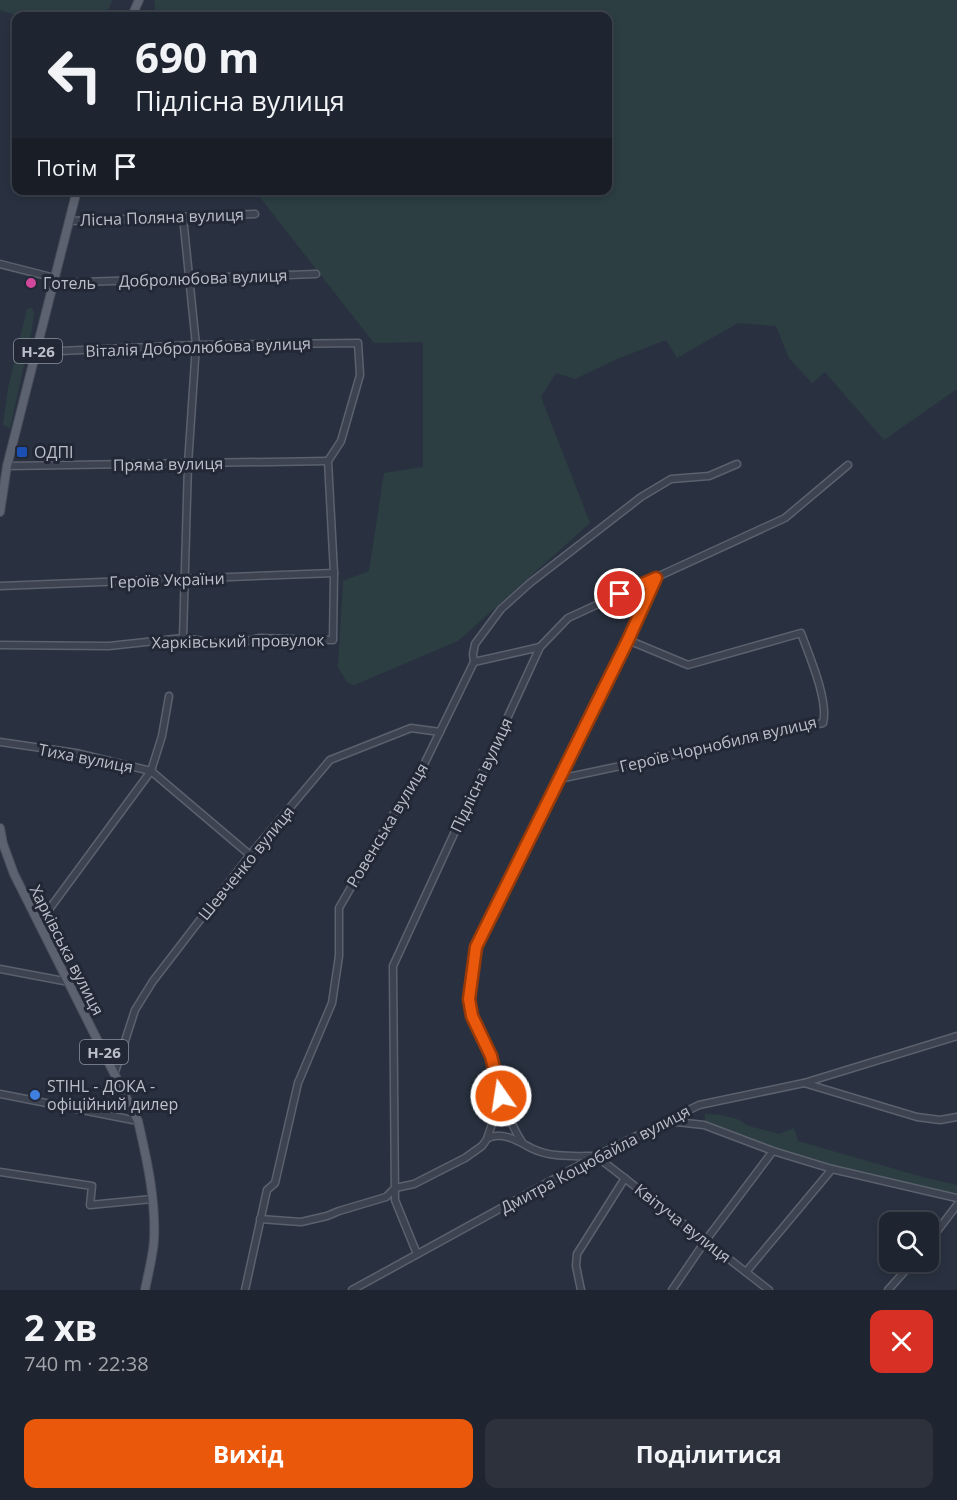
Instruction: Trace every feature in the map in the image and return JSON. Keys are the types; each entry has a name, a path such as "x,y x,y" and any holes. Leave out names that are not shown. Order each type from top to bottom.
{"main road":[{"name":"Н-26","path":"0,512 7,466 76,195"},
{"name":"Харківська вулиця","path":"0,828 4,858 138,1121 147,1159 154,1241 145,1290"}],"street":[{"name":"Лісна Поляна вулиця","path":"70,220 255,214"},
{"path":"183,217 196,345 188,464 183,638"},
{"name":"Добролюбова вулиця","path":"0,264 55,281 316,274"},
{"name":"Віталія Добролюбова вулиця","path":"37,352 196,345 358,343 361,356 360,375 340,441 328,461"},
{"path":"328,461 334,573"},
{"name":"Пряма вулиця","path":"7,466 328,461"},
{"name":"Ровенська вулиця","path":"245,1290 267,1190 275,1183 298,1083 332,1003 339,956 339,908 398,806 411,791 474,662 472,654 475,644 501,609 530,583 641,497 672,479 709,476 737,464"},
{"name":"Підлісна вулиця","path":"417,1254 395,1200 393,966 540,646 568,618 785,519 848,465"},
{"name":"Героїв України","path":"0,586 334,573"},
{"name":"Харківський провулок","path":"0,645 109,645 183,638 223,644 235,644 258,638 333,640 334,573"},
{"path":"522,1142 501,1096 491,1056 472,1016 469,999 476,947 628,640 656,578"},
{"name":"Героїв Чорнобиля вулиця","path":"559,779 823,723 825,715 817,677 801,633 688,665 628,640"},
{"path":"474,662 540,646"},
{"path":"39,923 151,771 162,736 169,696"},
{"name":"Шевченко вулиця","path":"115,1072 135,1010 153,981 250,855 330,760 411,728 440,732"},
{"name":"Тиха вулиця","path":"0,742 76,753 151,771 250,855"},
{"path":"0,969 69,982"},
{"name":"Дмитра Коцюбайла вулиця","path":"352,1290 596,1156 699,1105 804,1083 957,1036"},
{"path":"804,1083 917,1117 940,1120 957,1117"},
{"path":"0,1094 138,1121"},
{"path":"260,1219 301,1222 327,1216 386,1197 395,1188 414,1184 465,1158 482,1146 487,1139 501,1096"},
{"path":"666,1121 704,1125 772,1151 957,1198"},
{"path":"487,1139 498,1135 522,1142 544,1153 559,1156 596,1156"},
{"path":"672,1290 772,1151"},
{"name":"Квітуча вулиця","path":"596,1156 770,1290"},
{"path":"746,1272 832,1168"},
{"path":"0,1172 92,1186 90,1205 152,1199"},
{"path":"581,1290 576,1266 577,1254 625,1178"},
{"path":"939,1229 957,1205"},
{"path":"888,1290 904,1272"}],"shaded area":[{"path":"0,0 112,0 108,12 12,12 12,14 0,10"},
{"path":"154,0 957,0 957,389 884,440 825,372 812,383 789,358 776,326 738,323 677,358 666,340 617,359 575,379 556,373 541,397 590,523 458,641 354,685 347,682 338,667 343,581 369,571 384,473 423,467 423,342 374,343 258,195 612,195 612,12 156,12"},
{"path":"32,308 34,312 32,329 10,428 3,425 8,388 27,309"},
{"path":"705,1114 737,1119 749,1126 779,1134 794,1128 798,1141 957,1185 957,1198 784,1154 708,1125 705,1121"}],"place":[{"name":"Готель","path":"31,283"},
{"name":"ОДПІ","path":"22,452"},
{"name":"STIHL - ДОКА - офіційний дилер","path":"35,1095"}],"route":[{"path":"501,1096 491,1056 472,1016 469,999 476,947 628,640 656,578 620,594"}]}
